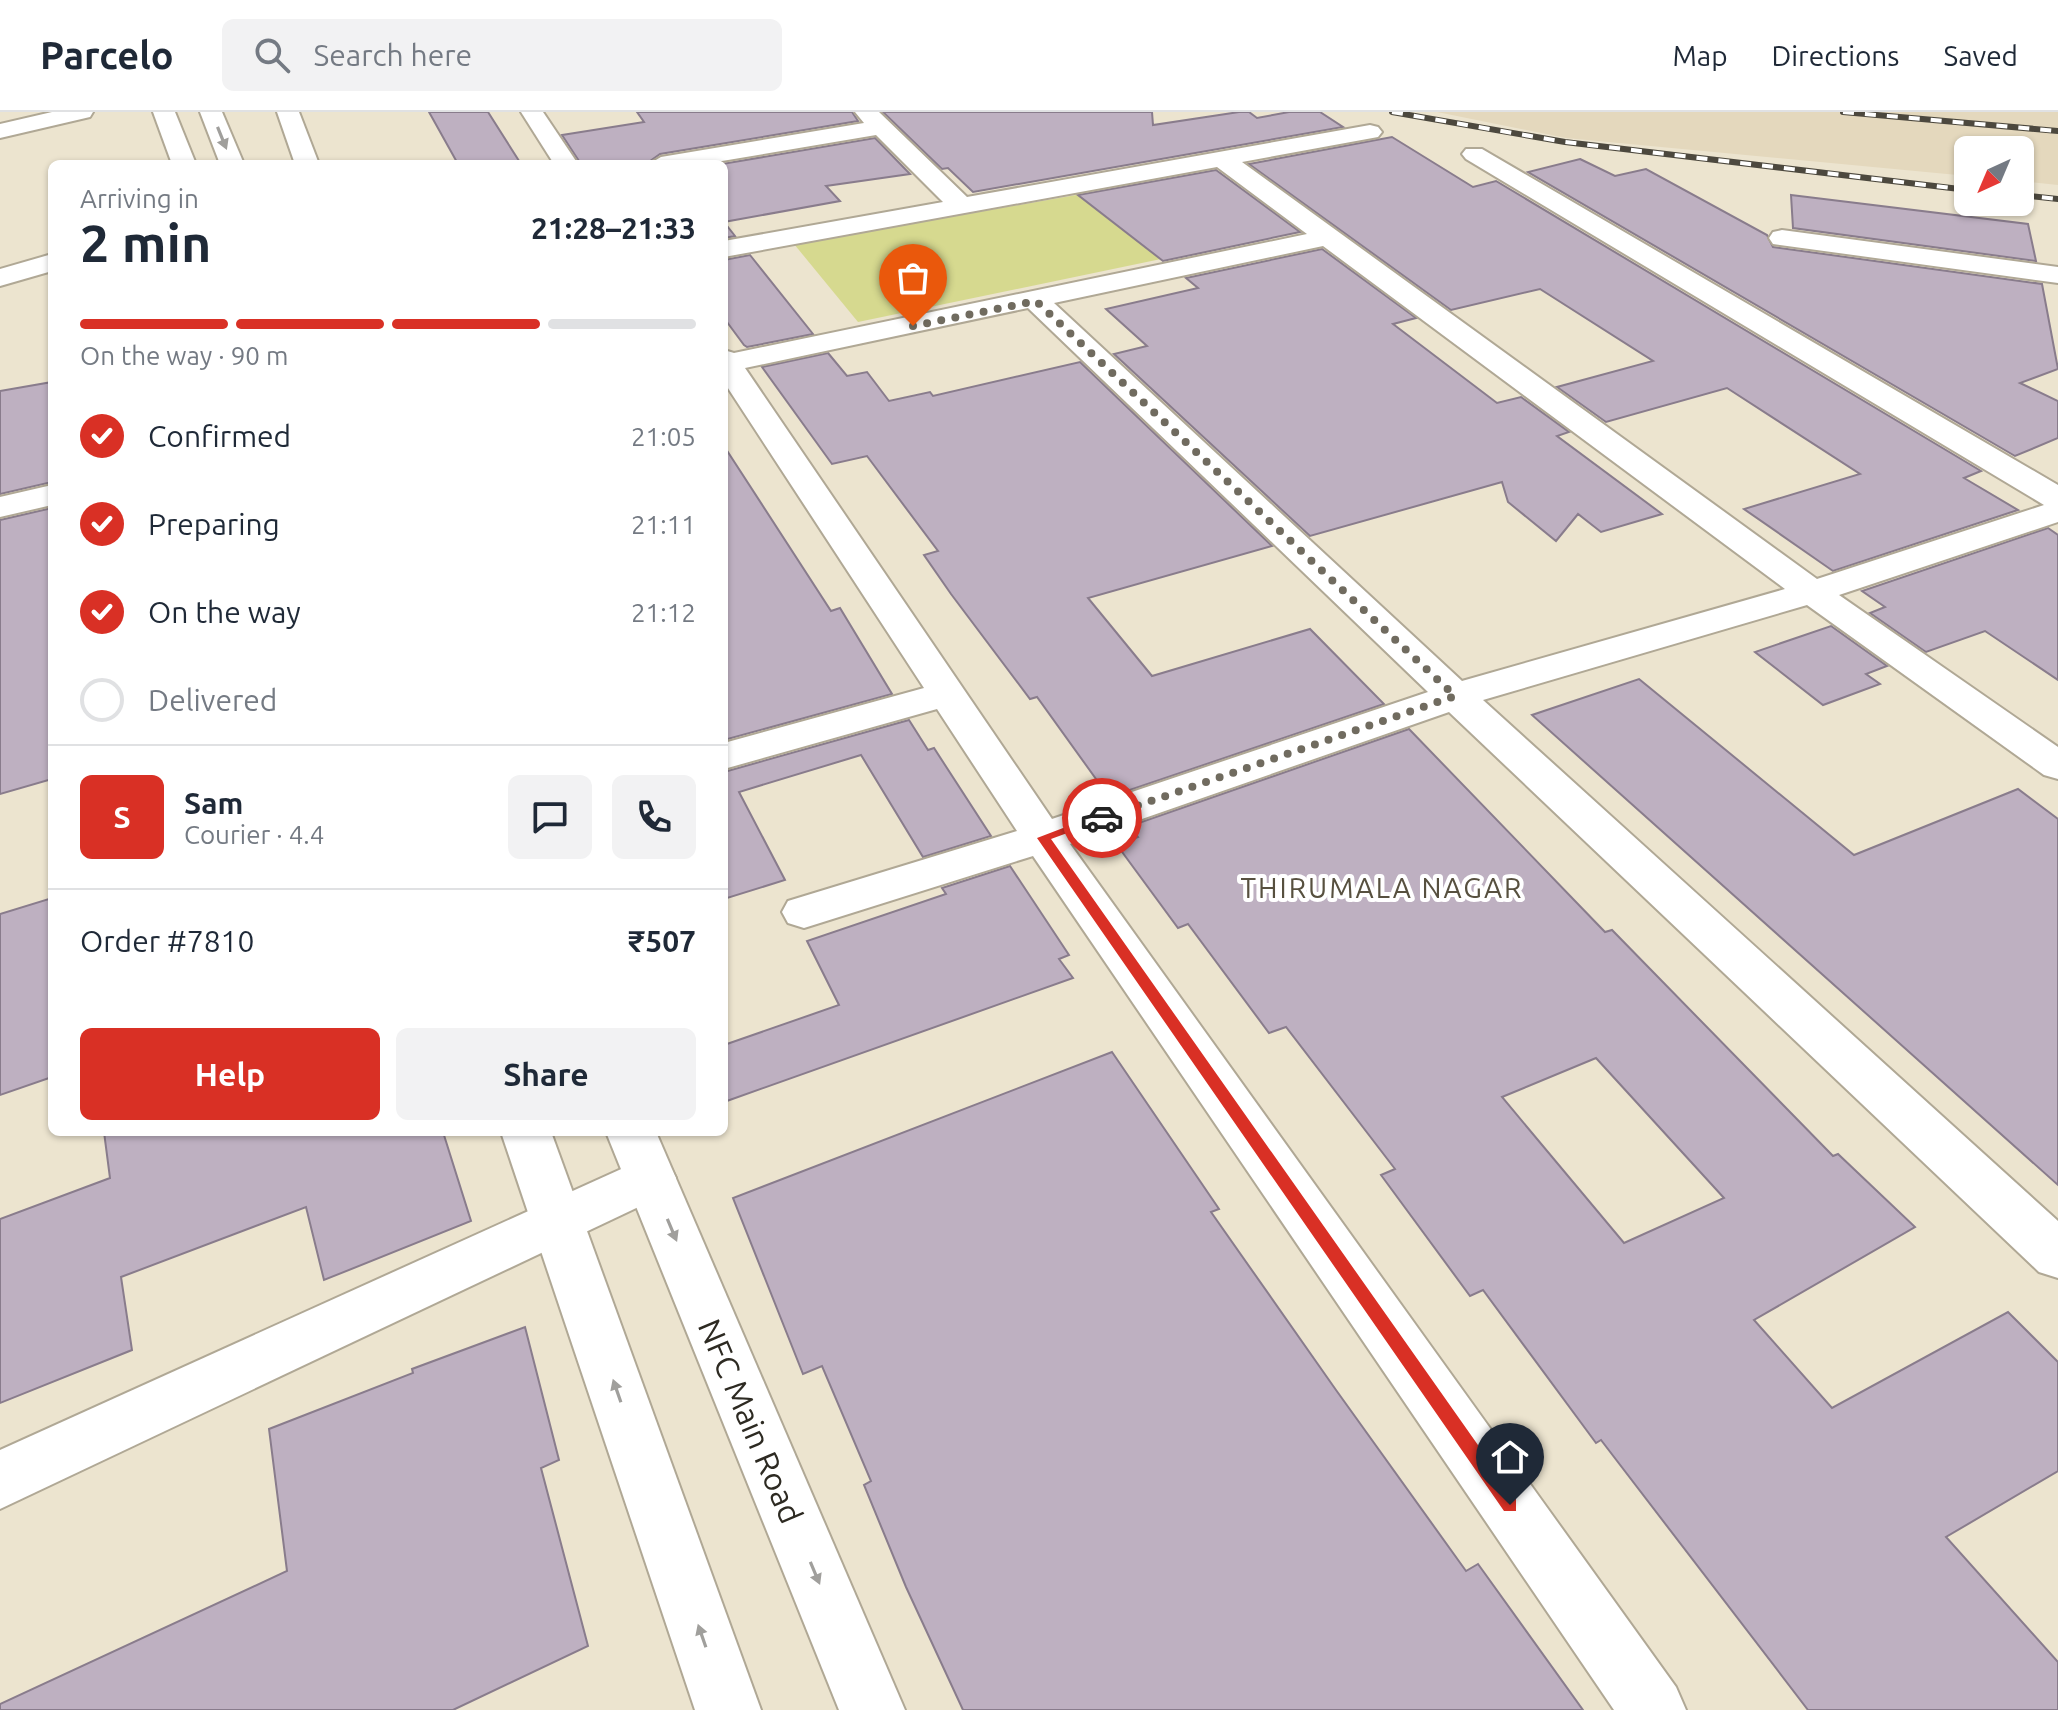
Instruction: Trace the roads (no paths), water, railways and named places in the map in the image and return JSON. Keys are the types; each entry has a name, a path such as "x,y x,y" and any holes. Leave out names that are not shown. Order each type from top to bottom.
{"street":[{"path":"0,131 82,112"},
{"path":"164,112 182,160"},
{"path":"211,112 230,160"},
{"path":"288,112 306,160"},
{"path":"532,112 563,160"},
{"path":"680,160 873,120 962,206"},
{"path":"728,248 1370,132"},
{"path":"1474,154 2058,499"},
{"path":"1219,157 1812,592 2058,766"},
{"path":"728,361 1036,301 1328,237"},
{"path":"1782,238 2058,275"},
{"path":"0,278 48,263"},
{"path":"1036,301 1455,696 2058,1255"},
{"path":"728,364 950,693 1043,838 1653,1710"},
{"path":"0,507 48,496"},
{"path":"804,912 1043,838 1455,696 1812,592 2058,511"},
{"path":"728,755 950,693"},
{"path":"527,1136 728,1710"},
{"path":"0,1480 559,1222 640,1155"},
{"name":"NFC Main Road","path":"640,1155 872,1710"}],"railway":[{"path":"1392,112 1565,142 1954,188"},
{"path":"1843,112 2058,131"},
{"path":"2034,196 2058,199"}],"district":[{"name":"THIRUMALA NAGAR","path":"1382,887"}]}
